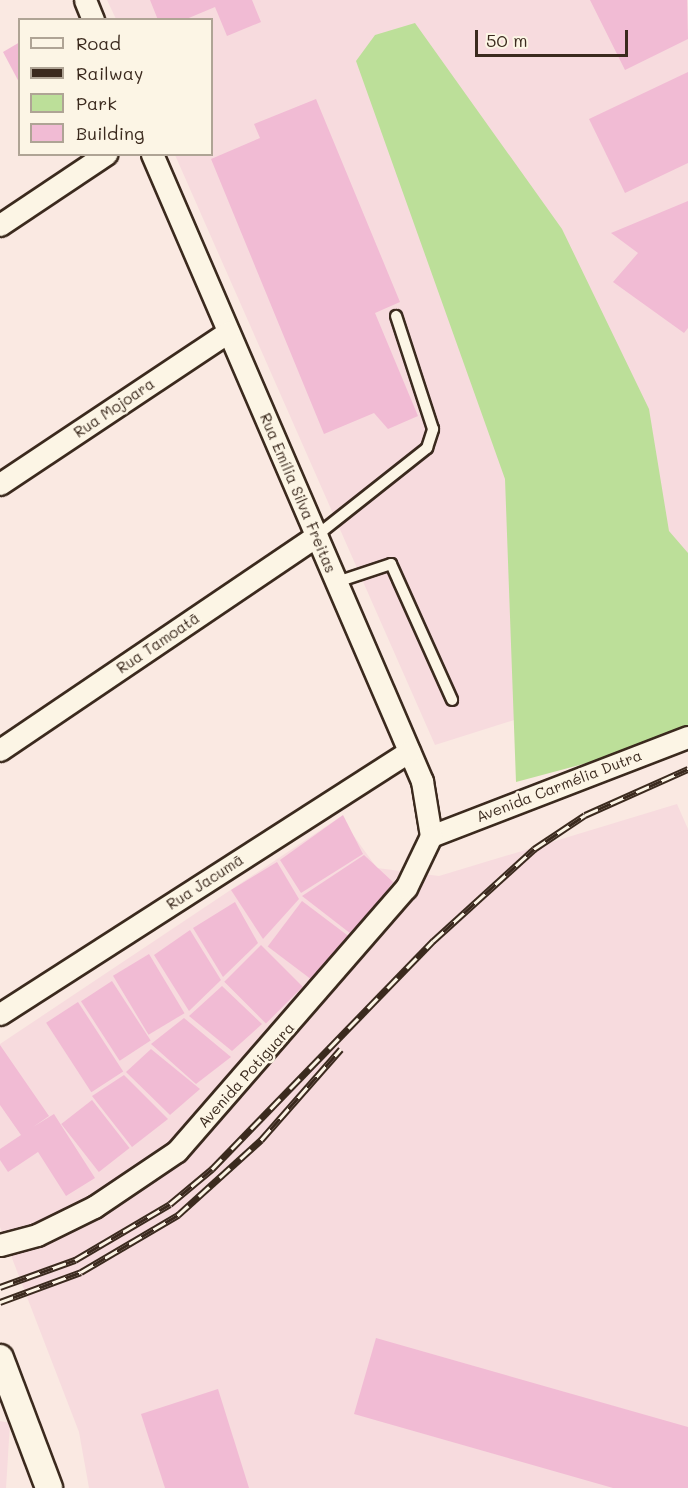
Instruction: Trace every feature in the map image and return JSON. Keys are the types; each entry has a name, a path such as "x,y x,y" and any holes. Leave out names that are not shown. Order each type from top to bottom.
{"street":[{"path":"85,0 92,18"},
{"path":"0,225 103,156"},
{"name":"Rua Emília Silva Freitas","path":"153,156 410,751 422,781 431,836"},
{"name":"Rua Mojoara","path":"0,484 228,332"},
{"name":"Rua Tamoatã","path":"0,750 316,536"},
{"name":"Avenida Carmélia Dutra","path":"431,836 688,737"},
{"name":"Rua Jacumã","path":"0,1014 410,751"},
{"name":"Avenida Potiguara","path":"0,1245 37,1235 94,1206 177,1151 406,888 431,836"},
{"path":"2,1363 49,1488"}],"lane":[{"path":"316,536 427,448 433,429 396,316"},
{"path":"337,582 391,564 452,700"}],"shaded area":[{"path":"107,0 688,0 688,665 435,745 175,156 213,156 213,18 116,18"},
{"path":"677,804 688,829 688,1488 89,1488 79,1432 0,1227 0,1044 340,817 377,868 439,876"},
{"path":"0,1421 10,1423 6,1488 0,1488"}],"green space":[{"path":"415,23 562,229 649,409 669,531 688,553 688,736 516,782 505,479 356,61 375,35"}],"building":[{"path":"150,0 252,0 261,22 227,36 215,7 189,18 157,18"},
{"path":"590,0 687,0 688,39 625,70"},
{"path":"18,43 18,80 3,52"},
{"path":"688,72 688,163 625,193 589,119"},
{"path":"316,99 400,302 375,313 418,416 388,429 374,413 324,434 211,159 260,138 254,124"},
{"path":"688,201 688,328 684,333 613,282 638,253 611,233"},
{"path":"343,815 363,854 301,893 280,860"},
{"path":"364,855 393,882 355,937 302,896"},
{"path":"277,862 299,899 263,939 231,890"},
{"path":"302,901 352,939 318,984 268,947"},
{"path":"235,902 258,943 223,977 193,928"},
{"path":"190,930 221,980 189,1011 154,955"},
{"path":"261,945 303,987 266,1023 224,982"},
{"path":"149,954 185,1013 149,1035 113,976"},
{"path":"112,981 151,1041 120,1061 81,1001"},
{"path":"222,986 262,1024 232,1051 189,1016"},
{"path":"78,1002 123,1072 91,1092 46,1023"},
{"path":"184,1018 231,1057 196,1084 151,1044"},
{"path":"0,1045 49,1116 33,1127 54,1114 95,1178 66,1196 38,1152 8,1172 0,1160 0,1149 21,1135 0,1105"},
{"path":"151,1049 200,1089 170,1115 126,1072"},
{"path":"124,1075 168,1119 132,1147 92,1096"},
{"path":"92,1100 130,1148 99,1172 61,1124"},
{"path":"376,1338 688,1427 688,1488 613,1488 354,1414"},
{"path":"218,1389 249,1488 165,1488 141,1414"}],"railway":[{"path":"0,1287 75,1260 170,1204 212,1169 433,941 534,849 585,815 688,769"},
{"path":"0,1302 81,1272 178,1215 261,1140 341,1049"}]}
